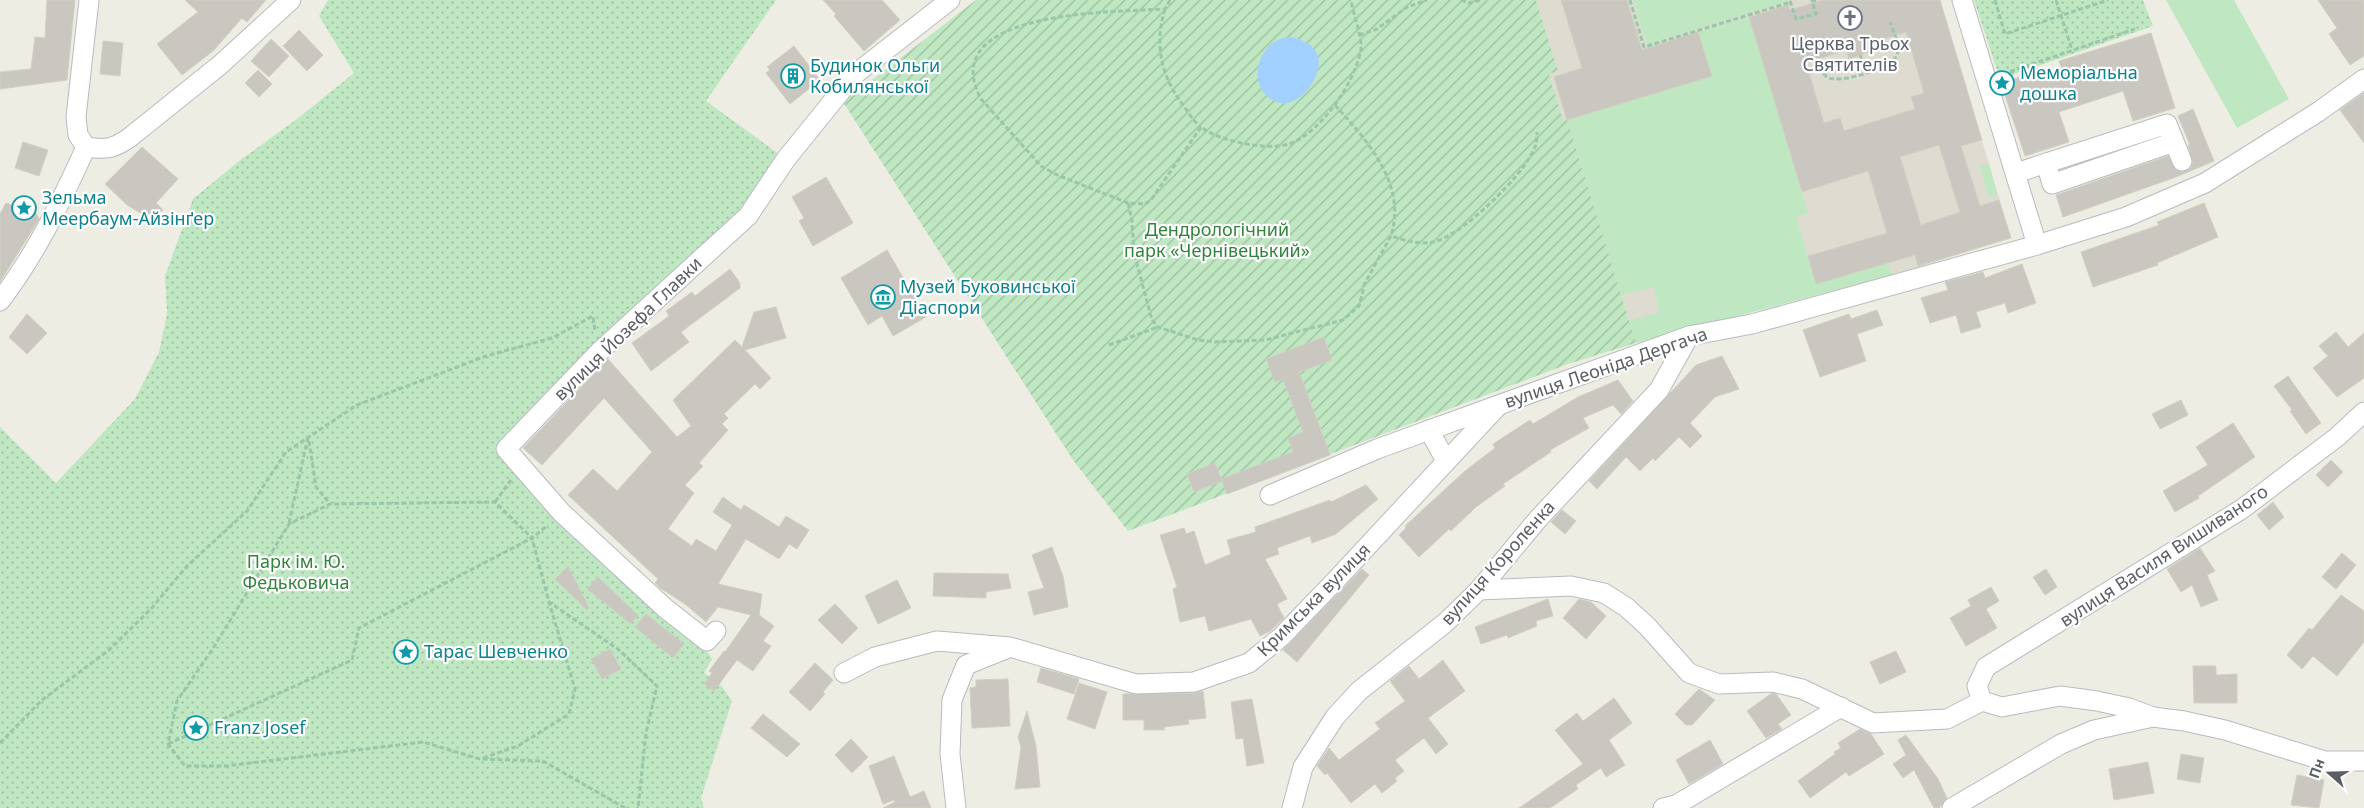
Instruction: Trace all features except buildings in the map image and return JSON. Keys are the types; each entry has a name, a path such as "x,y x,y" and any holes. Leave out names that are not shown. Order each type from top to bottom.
{"street":[{"path":"89,0 76,117 78,135 86,146 101,149 116,147 130,138 220,66 291,0"},
{"name":"вулиця Йозефа Главки","path":"716,631 707,641 665,608 562,513 506,449 599,352 748,216 786,159 854,75 950,0"},
{"path":"1962,0 1988,79 2037,245"},
{"name":"вулиця Леоніда Дергача","path":"1270,495 1325,469 1689,336 1752,324 2037,245 2126,216 2205,182 2318,112 2364,78"},
{"path":"2016,173 2046,163 2052,184 2174,142 2182,161"},
{"path":"0,301 17,279 63,198 86,146"},
{"name":"вулиця Короленка","path":"1292,808 1303,767 1335,717 1359,691 1446,623 1479,590 1538,519 1659,390 1689,336"},
{"name":"Кримська вулиця","path":"844,673 875,657 937,641 1010,647 1136,684 1194,682 1249,664 1281,637 1500,404"},
{"name":"вулиця Василя Вишиваного","path":"1982,701 1976,686 1986,668 2242,509 2337,437 2364,412"},
{"path":"1429,430 1446,461"},
{"path":"1479,590 1571,586 1604,593 1647,626 1689,673 1719,684 1773,682 1802,689 1873,723 1904,723 1947,719 1982,701 2002,707 2060,696 2113,704 2152,717 2184,721 2225,730 2325,761 2364,759"},
{"path":"956,808 950,754 952,700 966,665 1010,647"},
{"path":"1663,808 1676,805 1841,707"},
{"path":"1952,808 2061,744 2094,730 2152,717"}],"path":[{"path":"1170,0 1165,9 1160,34 1164,74 1176,95 1200,127 1211,133 1243,142 1263,145 1287,144 1310,131 1343,94 1360,53 1359,35 1352,0"},
{"path":"1359,35 1377,29 1407,7 1427,0"},
{"path":"1461,0 1470,3 1481,0"},
{"path":"1630,0 1644,47 1790,1 1796,19 1816,14 1812,2 1817,0"},
{"path":"1995,0 2006,34 2108,0"},
{"path":"2056,0 2072,50"},
{"path":"1165,9 1053,16 1009,30 985,44 976,59 973,77 975,88 981,99 1041,166 1055,174 1128,203 1139,205 1151,200 1200,127"},
{"path":"1814,45 1821,68 1827,77 1837,80 1866,72 1891,64 1897,55 1897,45 1890,22"},
{"path":"1988,79 2135,29"},
{"path":"1860,55 1866,72"},
{"path":"1128,203 1132,221 1134,253 1152,320 1158,327 1198,340 1244,342 1281,337 1343,320 1359,306 1365,282 1391,236 1394,226 1395,203 1384,167 1363,136 1335,105"},
{"path":"1391,236 1418,243 1432,242 1457,231 1502,192 1531,156 1535,148 1537,132"},
{"path":"0,743 42,700 109,650 150,610 188,566 247,510 286,452 357,405 486,356 552,338 593,316 599,352"},
{"path":"1109,345 1158,327"},
{"path":"308,438 316,486 330,504"},
{"path":"308,438 289,524 212,650 177,701 168,744 185,766 226,766 423,742 480,759 543,762 625,808"},
{"path":"495,502 521,466"},
{"path":"289,524 330,504 495,502 532,538 575,689 569,714 518,746 480,759"},
{"path":"168,744 352,660 359,628 532,538 562,513"},
{"path":"549,602 620,650 657,686 646,733 638,808"}],"shaded area":[{"path":"1536,0 1940,0 2011,238 1919,267 1636,343 1567,121 1563,122 1549,74 1557,71"}],"green space":[{"name":"Парк ім. Ю. Федьковича","path":"328,0 776,0 706,101 780,155 744,210 498,450 704,647 712,659 704,673 721,685 732,701 701,798 704,808 0,808 0,427 56,483 135,399 159,352 167,314 165,276 193,199 239,161 297,119 354,73 319,16"},
{"name":"Дендрологічний парк «Чернівецький»","path":"976,0 1536,0 1558,71 1549,74 1563,121 1567,120 1636,343 1568,364 1128,531 1073,460 843,102"},
{"path":"1633,0 1788,0 1788,1 1647,44"},
{"path":"1974,0 2143,0 2153,26 2000,79"},
{"path":"2166,0 2234,0 2289,99 2237,128"},
{"path":"1749,17 1808,213 1796,217 1816,283 1888,263 1892,275 1636,343 1629,321 1660,312 1653,287 1621,295 1567,120 1712,76 1698,32"},
{"path":"1989,164 1997,194 1988,197 1980,166"}],"water":[{"path":"1291,37 1308,43 1316,53 1319,64 1316,76 1301,96 1291,102 1281,103 1269,98 1261,89 1258,79 1258,67 1262,56 1269,46 1279,40"}],"place":[{"name":"Церква Трьох Святителів","path":"1850,18"},
{"name":"Будинок Ольги Кобилянської","path":"793,76"},
{"name":"Меморіальна дошка","path":"2002,83"},
{"name":"Зельма Меербаум-Айзінґер","path":"24,208"},
{"name":"Музей Буковинської Діаспори","path":"883,297"},
{"name":"Тарас Шевченко","path":"406,652"},
{"name":"Franz Josef","path":"196,728"}]}
